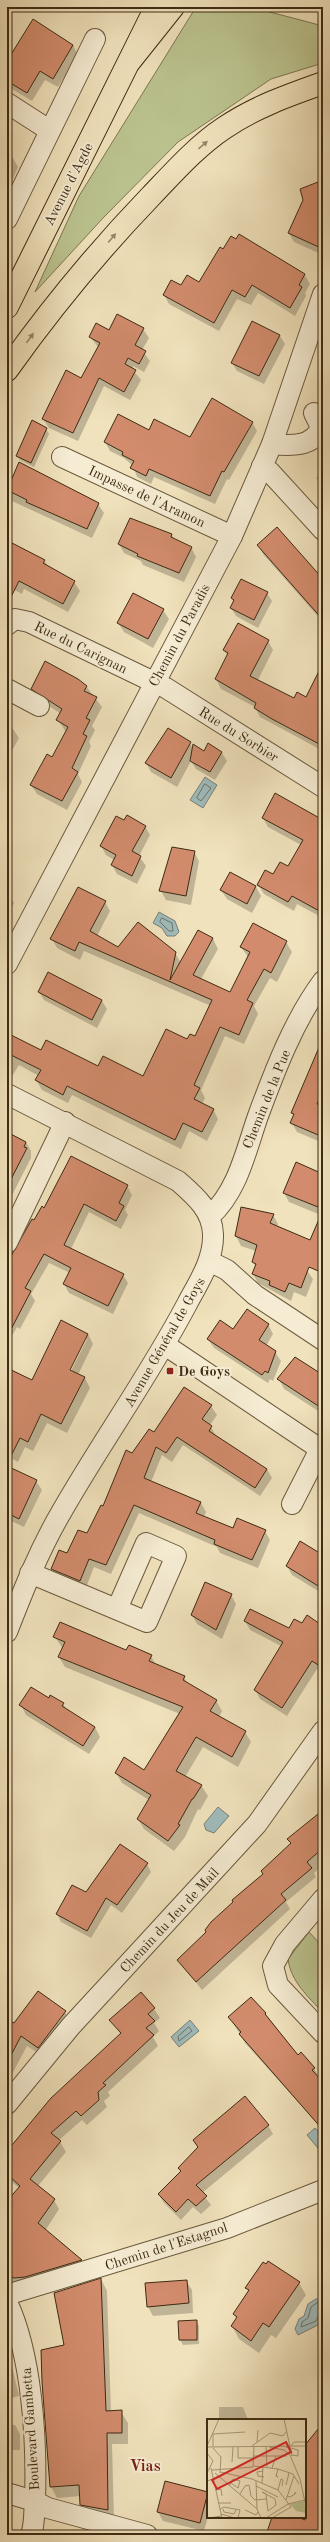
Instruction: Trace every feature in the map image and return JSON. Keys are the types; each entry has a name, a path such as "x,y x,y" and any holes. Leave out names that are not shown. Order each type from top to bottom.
{"main road":[{"path":"130,61 156,7"},
{"path":"130,61 173,7"},
{"name":"Avenue d'Agde","path":"7,308 130,61"},
{"path":"7,370 40,324 118,231 182,163 224,128 278,98 323,83"}],"street":[{"path":"7,219 49,130 95,39"},
{"path":"7,103 49,130"},
{"name":"Chemin du Paradis","path":"7,964 232,536 272,444 323,294"},
{"path":"272,444 290,446 312,440 321,426 314,413"},
{"name":"Impasse de l'Aramon","path":"62,457 232,536"},
{"path":"262,466 270,472 323,530"},
{"name":"Rue du Carignan","path":"10,619 28,622 154,682"},
{"name":"Rue du Sorbier","path":"154,682 323,787"},
{"path":"7,689 39,706"},
{"name":"Chemin de la Pue","path":"210,1216 229,1196 267,1092 298,1023 323,981"},
{"name":"Avenue Général de Goys","path":"7,1094 65,1122 178,1181 196,1196 210,1216 213,1235 209,1261 165,1345 61,1511 30,1573 7,1632"},
{"path":"7,1243 65,1122"},
{"path":"209,1261 226,1270 255,1295 323,1340"},
{"path":"165,1345 320,1449 292,1504"},
{"path":"30,1573 117,1609"},
{"name":"Chemin du Jeu de Mail","path":"7,2104 71,2026 257,1824 323,1731"},
{"path":"323,1899 285,1944 273,1966 278,1985 323,2033"},
{"name":"Chemin de l'Estagnol","path":"7,2297 13,2293 227,2228 323,2190"},
{"name":"Boulevard Gambetta","path":"7,2302 23,2349 28,2376 36,2478 31,2535"},
{"path":"7,2493 34,2501 48,2508 146,2535"}],"green space":[{"path":"196,7 251,7 323,26 323,63 271,79 178,142 104,217 35,292 79,196"},
{"path":"309,1932 323,1947 323,2013 296,1982 288,1959"}],"water":[{"path":"205,777 217,785 203,808 190,800"},
{"path":"159,912 175,921 179,932 175,936 167,936 162,928 153,923"},
{"path":"218,1807 229,1816 214,1833 206,1830 204,1824"},
{"path":"190,2020 199,2031 179,2047 171,2037"},
{"path":"315,2128 323,2137 322,2153 307,2135"},
{"path":"316,2299 323,2300 320,2324 298,2335 295,2329 299,2319 304,2316 308,2304"}],"building":[{"path":"33,19 73,45 53,79 40,71 27,93 7,81 7,61"},
{"path":"323,180 323,249 288,233 303,200 300,189"},
{"path":"239,234 305,274 299,285 302,287 290,308 252,285 245,297 232,290 214,323 163,295 171,280 181,285 187,275 199,282 220,247 223,249 231,236 236,239"},
{"path":"117,314 144,328 135,345 146,351 139,364 128,358 125,364 136,370 124,392 99,378 73,433 42,419 66,370 81,378 100,343 89,337 96,323 109,330"},
{"path":"252,321 280,335 259,376 231,363"},
{"path":"212,398 253,422 224,472 222,471 210,496 149,469 146,476 130,468 134,461 122,455 123,452 104,442 118,414 149,430 154,419 190,437"},
{"path":"32,420 47,428 31,463 16,456"},
{"path":"19,462 99,503 87,529 26,502 27,500 7,490"},
{"path":"130,518 172,534 171,537 192,547 179,573 137,556 138,554 118,544"},
{"path":"277,527 323,579 323,620 257,545"},
{"path":"12,543 45,560 43,563 75,581 63,604 19,581 7,605 7,553"},
{"path":"241,579 268,592 254,620 230,608 234,600 231,598"},
{"path":"133,593 164,609 148,639 117,623"},
{"path":"238,623 269,640 250,676 294,698 297,692 306,697 323,663 323,746 254,708 256,703 215,679 228,653 223,650"},
{"path":"45,661 78,679 87,686 84,691 97,697 86,718 90,720 83,734 87,736 72,768 78,772 62,801 30,785 47,754 52,757 68,727 56,720 62,709 31,689"},
{"path":"168,728 191,742 171,778 145,763"},
{"path":"208,743 222,752 210,772 190,761 193,744 204,751"},
{"path":"275,793 323,820 323,913 292,896 288,902 257,885 265,870 273,874 280,862 288,866 303,840 262,818"},
{"path":"127,815 146,826 132,851 141,856 132,876 111,865 116,855 100,846 116,816 124,820"},
{"path":"172,847 195,851 186,896 159,891"},
{"path":"230,872 256,886 247,904 220,890"},
{"path":"78,887 106,901 90,931 118,947 138,922 176,952 170,980 198,930 213,938 193,975 230,992 250,952 240,947 253,923 287,941 271,973 264,969 247,1000 253,1003 239,1035 220,1027 194,1085 200,1088 194,1099 214,1109 202,1132 183,1123 175,1140 67,1086 63,1095 35,1080 41,1070 7,1053 7,1033 41,1050 46,1040 98,1066 103,1056 143,1076 166,1029 187,1039 190,1034 195,1036 212,1000 79,942 75,951 50,939"},
{"path":"48,972 102,1000 92,1020 38,992"},
{"path":"323,1038 323,1091 317,1104 323,1106 323,1137 290,1123 294,1114 291,1113"},
{"path":"7,1132 26,1142 24,1147 27,1148 7,1187"},
{"path":"71,1156 128,1185 119,1203 124,1206 116,1221 84,1204 64,1245 124,1274 108,1306 63,1284 71,1268 44,1254 25,1288 31,1291 7,1337 7,1263 32,1219 34,1220 42,1206 44,1208"},
{"path":"296,1162 323,1174 323,1209 283,1193"},
{"path":"241,1207 274,1214 270,1223 310,1240 323,1210 323,1273 309,1267 301,1288 289,1283 285,1292 269,1285 270,1281 252,1274 256,1264 252,1262 257,1245 235,1236"},
{"path":"247,1309 269,1324 259,1340 276,1351 268,1373 265,1371 262,1375 207,1339 220,1320 233,1329"},
{"path":"61,1320 88,1334 70,1370 85,1377 61,1424 41,1414 28,1442 20,1438 7,1464 7,1368 32,1380"},
{"path":"295,1357 323,1375 323,1409 277,1379"},
{"path":"184,1387 212,1405 202,1419 212,1426 209,1431 267,1469 255,1488 177,1437 166,1453 156,1447 144,1478 201,1502 196,1513 233,1528 237,1518 266,1530 252,1560 214,1544 215,1540 134,1505 106,1565 89,1559 80,1581 51,1569 59,1550 67,1553 78,1530 87,1533 101,1505 103,1506 126,1450 132,1453 149,1429 154,1432"},
{"path":"7,1466 37,1480 19,1519 7,1513"},
{"path":"300,1541 323,1555 323,1589 286,1566"},
{"path":"205,1582 232,1594 216,1630 191,1615"},
{"path":"250,1609 289,1628 294,1619 302,1623 307,1615 323,1626 323,1668 312,1661 282,1708 254,1690 283,1642 244,1621"},
{"path":"60,1622 126,1650 129,1645 152,1655 149,1661 185,1676 183,1680 217,1700 210,1711 246,1731 232,1757 196,1737 176,1771 202,1785 178,1824 180,1825 168,1841 137,1819 151,1795 115,1773 124,1757 144,1770 183,1707 58,1657 65,1642 53,1637"},
{"path":"31,1687 49,1698 50,1695 64,1703 62,1706 95,1727 83,1746 19,1705"},
{"path":"323,1810 323,1848 307,1862 312,1868 281,1894 286,1900 196,1982 177,1960 206,1932 205,1930 211,1922 233,1902 232,1900 263,1874 261,1871 291,1843 287,1839"},
{"path":"120,1844 148,1863 117,1905 106,1898 87,1931 56,1914 72,1885 86,1892"},
{"path":"38,1991 66,2011 38,2048 21,2036 7,2063 7,2019 14,2023"},
{"path":"141,1992 155,2008 148,2014 155,2021 146,2028 154,2035 103,2083 106,2085 98,2092 99,2100 81,2116 76,2111 51,2133 61,2141 30,2179 55,2199 38,2223 82,2260 25,2277 14,2278 7,2275 7,2201 20,2186 7,2174 7,2151 51,2098 121,2033 109,2020"},
{"path":"251,1997 266,2013 265,2014 298,2055 301,2052 315,2068 312,2070 323,2082 323,2130 239,2034 241,2032 228,2017"},
{"path":"245,2096 269,2125 196,2185 207,2196 196,2206 188,2199 176,2212 158,2194 181,2171 178,2168 198,2147 193,2140"},
{"path":"268,2261 300,2282 269,2327 263,2323 251,2341 231,2326 237,2317 233,2314 249,2290 245,2288 263,2262 266,2264"},
{"path":"101,2278 106,2411 122,2410 122,2433 107,2433 108,2510 80,2505 79,2485 50,2487 41,2350 64,2345 54,2293"},
{"path":"187,2280 189,2303 147,2307 145,2283"},
{"path":"197,2320 197,2340 179,2340 178,2321"},
{"path":"323,2423 323,2535 266,2535 272,2518 300,2518 305,2520 306,2518 306,2444"},
{"path":"165,2481 207,2492 200,2523 157,2512"}],"place":[{"name":"De Goys","path":"170,1371"}],"district":[{"name":"Vias","path":"145,2465"}]}
